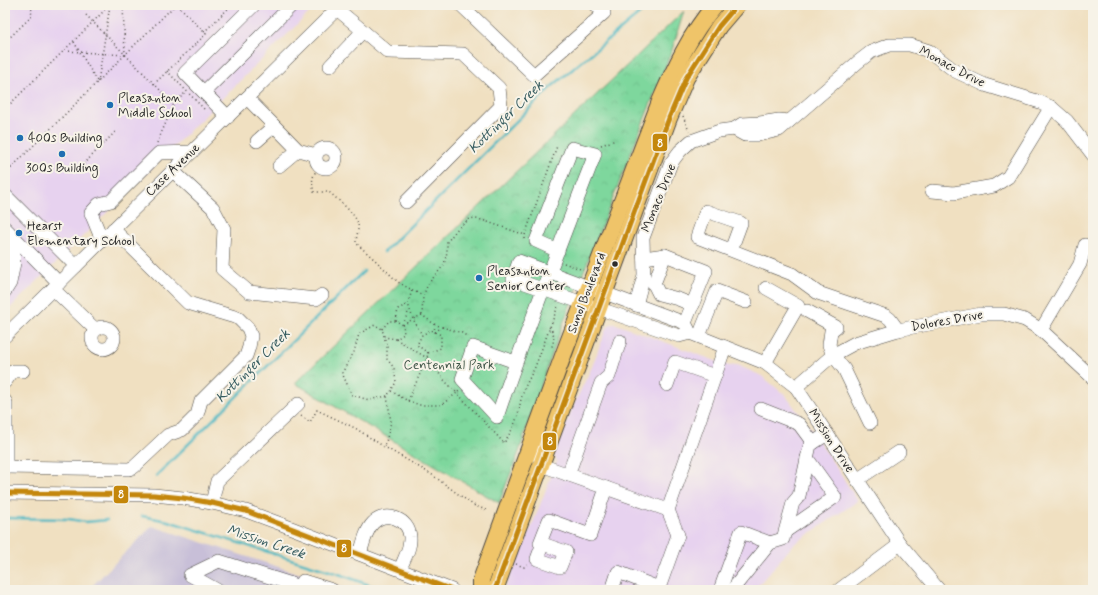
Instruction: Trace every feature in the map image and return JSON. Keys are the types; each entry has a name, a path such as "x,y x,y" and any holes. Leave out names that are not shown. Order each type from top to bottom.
{"main road":[{"name":"Sunol Boulevard","path":"481,590 481,580 583,303 659,104 674,69 689,41 715,5"},
{"name":"Sunol Boulevard","path":"493,590 496,587 669,118 686,78 719,26 737,5"}],"street":[{"path":"228,116 185,73 254,5"},
{"path":"204,92 292,5"},
{"path":"461,5 534,75 604,14 596,5"},
{"path":"339,7 363,31 388,52 463,54 499,88 501,106 406,202"},
{"name":"Case Avenue","path":"5,336 339,7"},
{"path":"330,66 363,31"},
{"name":"Monaco Drive","path":"636,305 644,275 643,238 672,163 680,151 691,141 718,131 734,129 742,124 779,120 789,121 871,52 889,45 910,45 929,51 955,71 985,86 1035,100 1051,107 1067,121 1093,155"},
{"path":"247,98 298,150 318,160"},
{"path":"932,190 954,194 994,186 1008,177 1051,107"},
{"path":"257,141 274,126"},
{"path":"515,362 473,347 462,379 497,417 515,362 550,273 594,154 572,148 536,241 558,251"},
{"path":"279,166 298,150"},
{"path":"102,240 91,214 99,204 111,201 159,153 192,152"},
{"path":"173,170 213,208 224,229 222,269 249,292 316,299 322,295"},
{"path":"5,195 76,266"},
{"path":"5,229 96,330"},
{"path":"5,229 13,246 14,263 10,282 5,291"},
{"path":"5,401 6,466 129,469 134,467 168,436 182,430 197,415 201,401 246,356 250,336 248,328 238,318 188,303 113,229"},
{"path":"1041,330 1080,264 1085,245"},
{"path":"732,250 792,274 818,292 886,316 898,330"},
{"path":"665,255 654,284 659,294 693,305"},
{"path":"644,258 665,255 706,272 693,305 691,331"},
{"name":"Mission Drive","path":"691,331 679,336 513,279 519,261 636,305 725,347 765,363 796,387 900,544 938,590"},
{"path":"765,363 798,306 766,288"},
{"path":"691,331 717,291 746,302"},
{"path":"807,311 836,327 831,331 829,345 833,355 844,369 870,423"},
{"name":"Dolores Drive","path":"796,387 833,355 855,343 898,330 981,314 1004,314 1025,320 1041,330 1093,378"},
{"path":"568,475 601,383 609,376 620,341"},
{"path":"612,590 618,572 660,588 678,535 668,510 725,347"},
{"path":"668,385 675,362 715,376"},
{"path":"5,382 13,372 23,372"},
{"path":"212,503 217,481 295,407"},
{"path":"761,409 799,424 812,443"},
{"path":"732,590 770,543 783,539 793,503 799,496 810,445 827,434"},
{"path":"534,436 541,465 668,510"},
{"path":"857,480 899,452"},
{"path":"786,531 835,497 807,458"},
{"path":"543,544 537,559 560,567 566,552 540,542 549,520 590,535 606,488"},
{"path":"5,493 154,495 212,503 253,514 452,590"},
{"path":"360,554 368,530 373,523 380,518 387,516 396,518 406,525 410,536 410,544 400,569"},
{"path":"720,590 741,532 770,543"},
{"path":"839,590 900,544"},
{"path":"217,590 190,575 219,561 300,589 303,581 332,590"}],"path":[{"path":"5,42 32,16 31,10 36,5"},
{"path":"5,109 110,5 98,82"},
{"path":"123,5 125,55"},
{"path":"5,174 176,5 204,32"},
{"path":"154,84 206,34 204,32 232,5"},
{"path":"86,16 174,104"},
{"path":"74,42 98,82"},
{"path":"64,50 125,55"},
{"path":"167,71 209,114"},
{"path":"156,145 174,104 186,92"},
{"path":"676,102 689,131 691,141"},
{"path":"78,170 116,131"},
{"path":"592,154 601,145 616,140"},
{"path":"422,314 424,296 428,284 444,265 447,252 447,242 458,228 471,218 482,220 525,235 557,146"},
{"path":"318,160 312,184 314,192 329,192 356,218 358,226 356,243 398,282 424,296"},
{"path":"5,161 12,168"},
{"path":"412,290 408,304 413,319 422,335"},
{"path":"396,321 398,308 408,304"},
{"path":"384,337 396,339 427,358 445,381 504,443 514,428 526,385 558,306 564,309"},
{"path":"396,339 404,334 403,325 410,309"},
{"path":"403,325 422,314"},
{"path":"422,314 434,324 462,333 472,339 473,347"},
{"path":"382,329 390,321 396,321 403,325"},
{"path":"434,324 435,332"},
{"path":"383,446 386,442 391,422 388,395 396,382 394,368 387,359 387,347 382,329 375,325 359,334 354,352 342,373 352,395 369,400 388,395 391,391 408,401 420,405 441,405 467,384"},
{"path":"435,332 442,327"},
{"path":"549,327 554,333 554,342 551,350"},
{"path":"431,330 441,335 441,348 428,353 418,345 422,335 431,330"},
{"path":"408,401 428,353"},
{"path":"295,407 310,422 317,410 355,428 431,474 473,504 486,510"},
{"path":"513,563 524,567 537,559"}],"shaded area":[{"name":"Pleasanton Middle School","path":"5,5 317,5 5,313"},
{"path":"611,324 616,324 729,366 737,365 762,376 786,396 815,435 858,501 794,544 754,590 506,590 505,588 517,556 526,541 557,461 554,455 574,404 592,367 606,329"},
{"path":"152,526 350,590 88,590"}],"green space":[{"name":"Centennial Park","path":"684,11 672,50 564,321 519,452 499,503 295,383"}],"waterway":[{"name":"Kottinger Creek","path":"384,252 550,88 650,5"},
{"name":"Kottinger Creek","path":"156,476 364,271"},
{"name":"Mission Creek","path":"142,516 168,521 339,574 383,590"},
{"path":"5,518 69,519 86,522 107,520"}],"transit line":[{"name":"8","path":"493,590 496,587 669,118 686,78 719,26 737,5"},
{"name":"8","path":"5,493 154,495 212,503 246,511 452,590"}],"place":[{"name":"Pleasanton Middle School","path":"110,105"},
{"name":"400s Building","path":"20,138"},
{"name":"300s Building","path":"62,154"},
{"name":"Hearst Elementary School","path":"19,233"},
{"name":"Pleasanton Senior Center","path":"479,278"}]}
